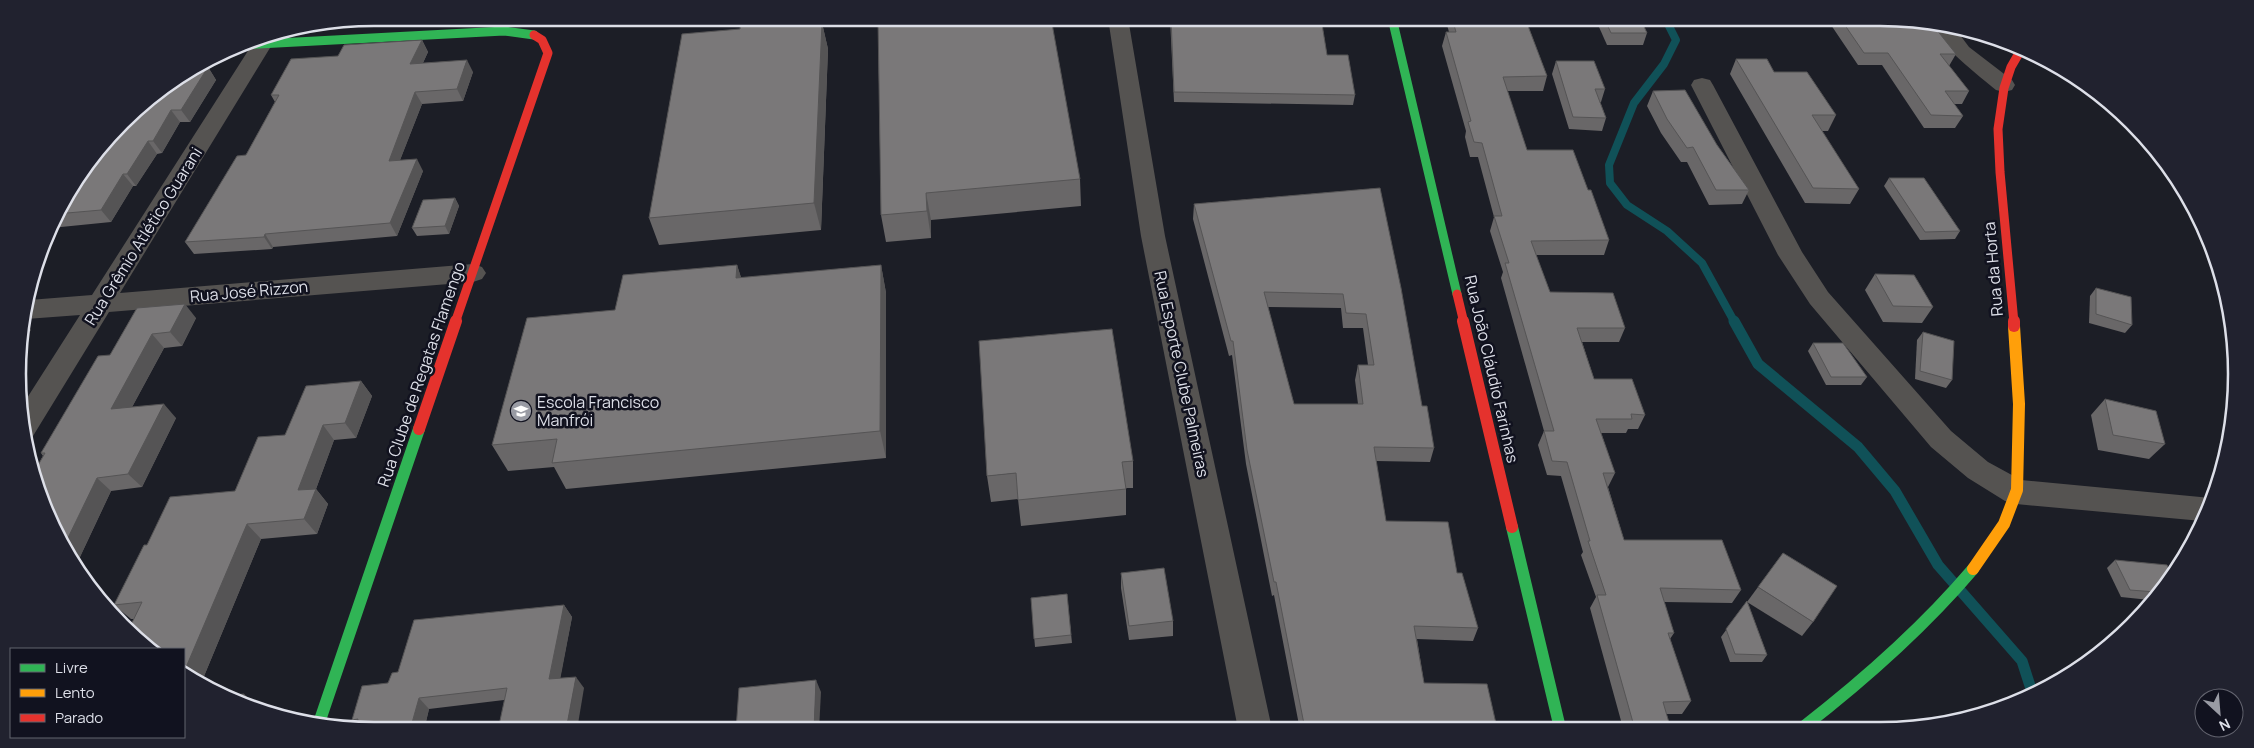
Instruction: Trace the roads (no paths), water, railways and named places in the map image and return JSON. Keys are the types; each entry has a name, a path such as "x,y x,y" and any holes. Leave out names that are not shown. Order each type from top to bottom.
{"street":[{"name":"Rua Esporte Clube Palmeiras","path":"1119,26 1153,236 1254,722"},
{"name":"Rua João Cláudio Farinhas","path":"1394,26 1559,722"},
{"name":"Rua Clube de Regatas Flamengo","path":"269,43 504,31 526,32 540,37 546,44 548,53 321,718"},
{"path":"1948,33 1962,51 2004,84"},
{"name":"Rua Grêmio Atlético Guarani","path":"29,419 260,46"},
{"name":"Rua da Horta","path":"1810,722 1830,708 1890,656 1948,597 1981,558 2004,522 2016,492 2020,428 2015,338 1997,142 1998,111 2004,84 2018,55"},
{"path":"1702,85 1791,255 1819,298 1941,439 1978,470 2016,492 2200,508"},
{"name":"Rua José Rizzon","path":"32,309 473,273"}],"waterway":[{"path":"1669,26 1676,40 1664,64 1634,103 1609,165 1610,183 1627,205 1667,231 1702,263 1735,323"},
{"path":"1734,321 1758,364 1858,447 1895,491 1938,565 2022,661 2031,687"}],"place":[{"name":"Escola Francisco Manfrói","path":"521,411"}]}
